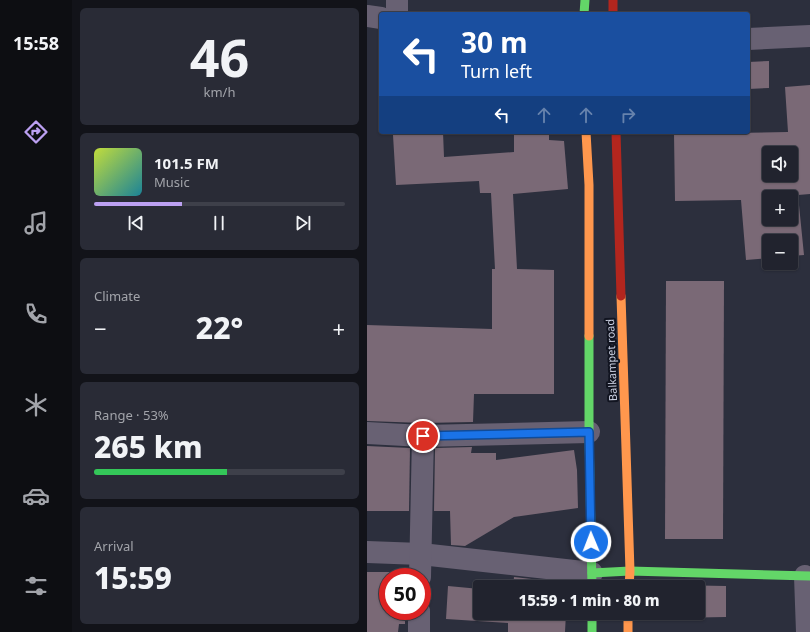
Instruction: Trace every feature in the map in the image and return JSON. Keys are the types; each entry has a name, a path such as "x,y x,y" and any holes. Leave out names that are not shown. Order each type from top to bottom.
{"main road":[{"path":"584,12 585,0"},
{"path":"613,0 613,12"},
{"name":"Balkampet road","path":"586,134 589,185 589,432 592,580"},
{"name":"Balkampet road","path":"616,134 629,580"},
{"path":"592,580 630,570 808,576"},
{"path":"592,620 592,632"},
{"path":"628,620 628,632"}],"street":[{"path":"397,0 397,12"},
{"path":"367,16 379,18"},
{"path":"750,39 810,36"},
{"path":"367,433 423,436 589,432"},
{"path":"420,568 423,436"},
{"path":"367,552 421,554 592,580"},
{"path":"807,632 808,576"},
{"path":"419,620 419,632"}],"building":[{"path":"769,61 769,88 750,89 750,62"},
{"path":"810,85 810,194 798,195 804,255 798,255 798,234 762,234 762,259 746,260 741,200 675,201 674,134 750,134 750,133 788,132 785,87"},
{"path":"443,134 444,157 514,152 514,134 549,134 549,140 564,141 568,189 513,194 517,269 554,270 554,394 474,394 473,422 423,423 367,421 367,325 492,329 492,269 495,269 491,193 480,193 479,181 396,185 393,135"},
{"path":"666,281 724,281 723,539 665,539"},
{"path":"367,446 410,448 409,511 367,511"},
{"path":"472,447 471,453 496,453 496,460 574,450 577,470 578,508 514,517 465,546 451,545 450,511 434,511 435,448"},
{"path":"367,572 379,572 379,620 405,620 405,624 399,624 398,632 367,632"},
{"path":"514,577 540,580 514,580"},
{"path":"448,586 473,588 473,620 566,620 565,632 508,632 508,623 446,619"},
{"path":"705,586 726,586 726,617 705,617"}],"traffic: fast":[{"path":"584,12 585,0"},
{"path":"589,336 592,580"},
{"path":"592,573 630,571 810,576"},
{"path":"592,620 592,632"}],"traffic: slow":[{"path":"586,134 589,185 589,336"},
{"path":"621,296 629,580"},
{"path":"628,620 628,632"}],"traffic: jam":[{"path":"613,0 613,12"},
{"path":"616,134 621,296"}],"route":[{"path":"423,436 589,432 591,542"}]}
